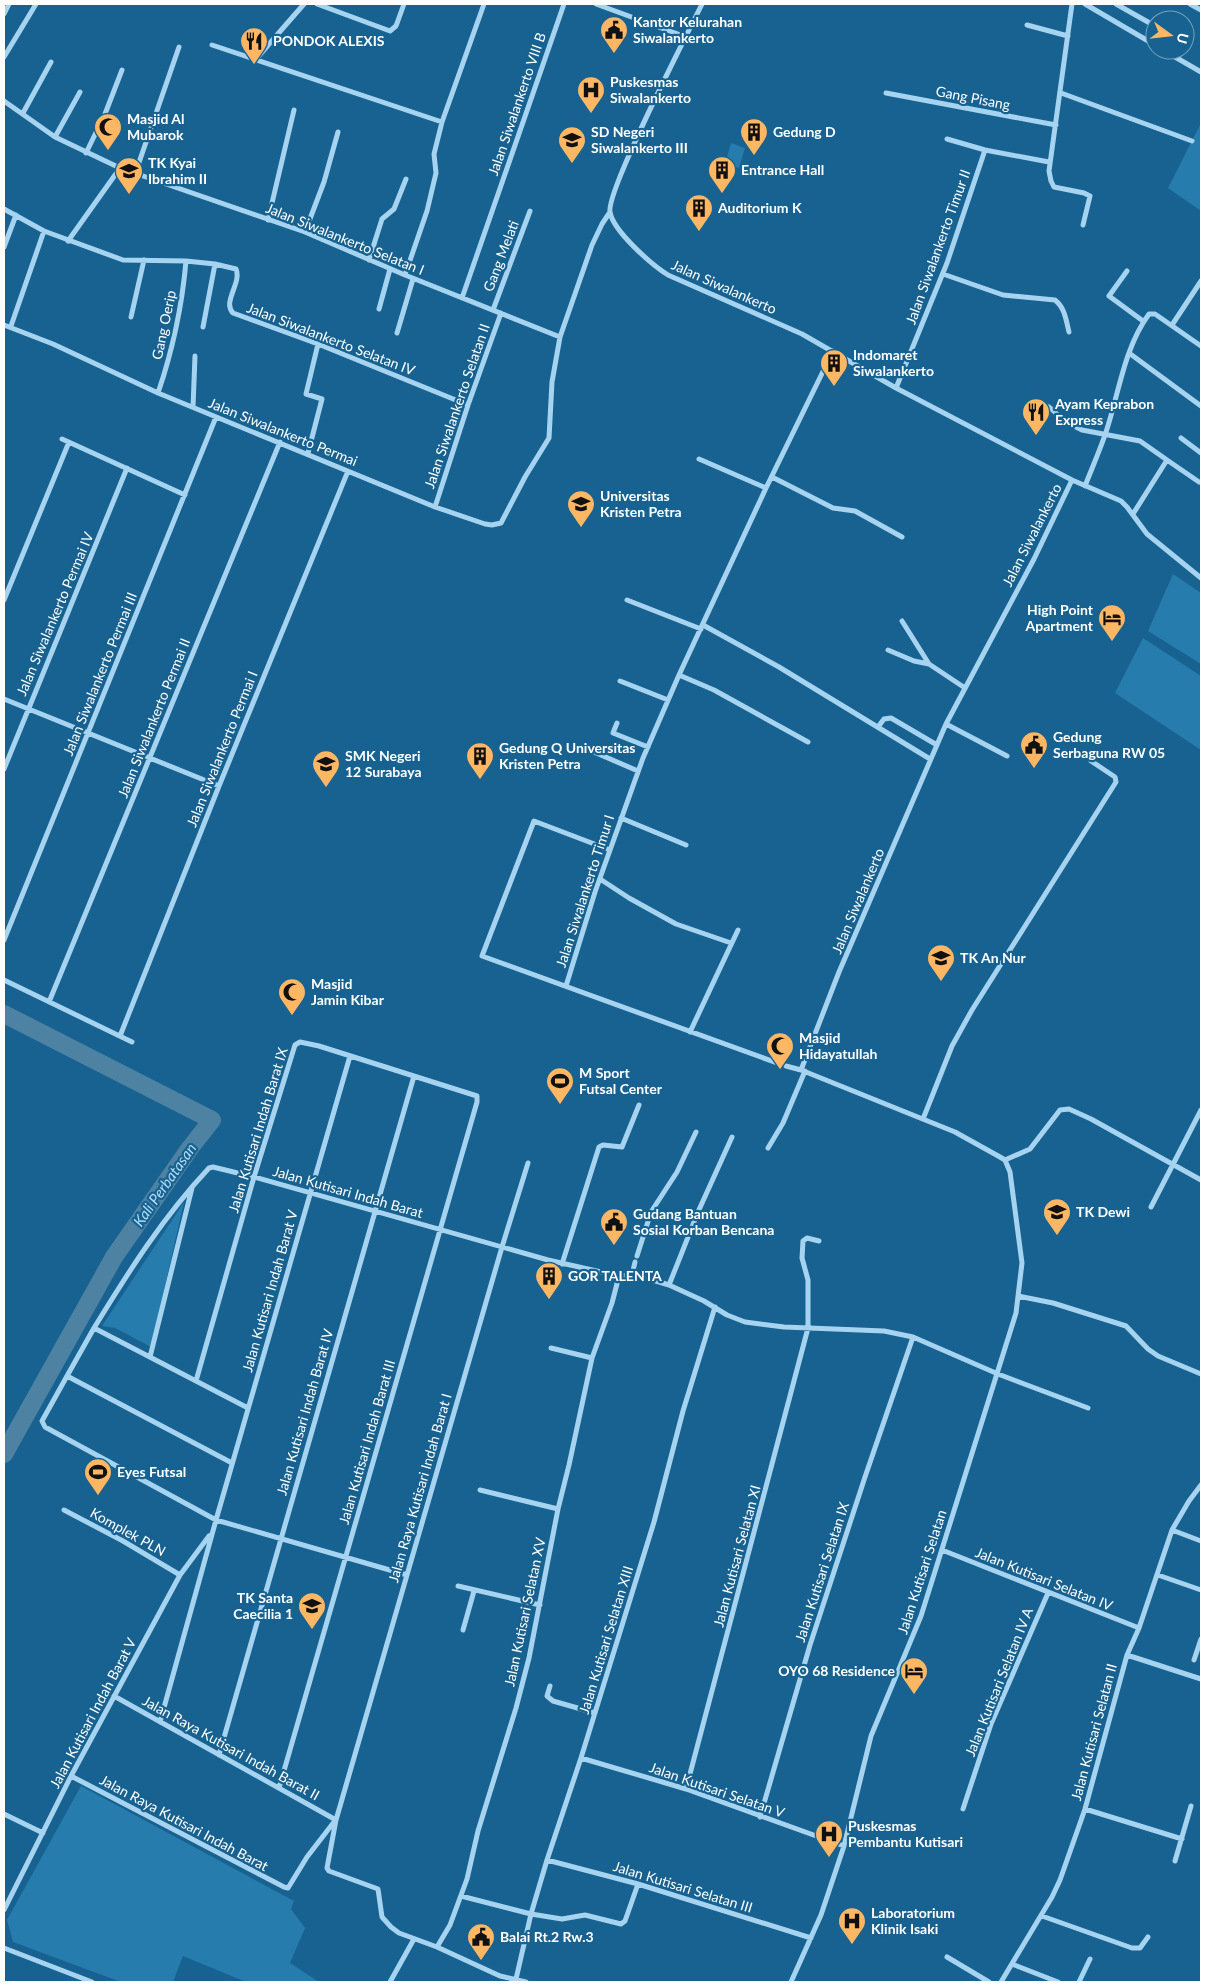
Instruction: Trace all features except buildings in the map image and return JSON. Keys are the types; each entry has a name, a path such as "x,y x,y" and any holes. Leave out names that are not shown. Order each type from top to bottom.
{"street":[{"path":"4,14 9,4"},
{"path":"4,57 36,4"},
{"path":"256,59 304,4"},
{"path":"317,4 390,31 396,26 404,4"},
{"path":"405,276 425,221 436,173 434,154 442,122 484,4"},
{"name":"Jalan Siwalankerto VIII B","path":"462,298 564,4"},
{"path":"596,4 686,37"},
{"path":"560,337 592,245 610,212 610,200 624,167 702,4"},
{"path":"1072,4 1061,93 1049,162 1051,181 1054,187 1088,194 1090,198 1083,224"},
{"path":"1085,4 1145,40"},
{"path":"1116,4 1145,20"},
{"path":"1190,4 1201,10"},
{"path":"1027,25 1068,36"},
{"path":"212,44 442,122"},
{"path":"135,174 179,47"},
{"path":"1180,60 1201,72"},
{"path":"22,113 51,62"},
{"path":"86,153 122,70"},
{"path":"55,137 80,92"},
{"name":"Gang Pisang","path":"886,93 1056,125"},
{"path":"1061,93 1192,141"},
{"name":"Jalan Siwalankerto Selatan I","path":"4,101 55,137 120,168 305,232 412,279 560,337"},
{"path":"268,220 294,110"},
{"path":"305,232 324,182 338,132"},
{"path":"947,138 985,150 1049,162"},
{"name":"Jalan Siwalankerto Timur II","path":"896,388 943,274 985,150"},
{"path":"68,241 120,168"},
{"path":"369,260 382,219 394,209 406,179"},
{"name":"Jalan Siwalankerto Selatan IV","path":"4,209 44,231 123,260 186,261 215,264 236,269 238,272 230,305 230,310 233,313 318,344 468,406"},
{"name":"Gang Melati","path":"493,310 530,211"},
{"name":"Jalan Siwalankerto","path":"610,212 618,229 657,268 802,334 896,388 1072,480 1034,560 946,724 836,981 783,1123 768,1148"},
{"path":"4,247 16,215"},
{"path":"11,326 44,231"},
{"path":"131,317 144,260"},
{"name":"Gang Oerip","path":"158,393 170,359 180,315 186,261"},
{"path":"203,327 215,264"},
{"path":"379,308 390,269"},
{"path":"1126,270 1109,296 1143,321"},
{"path":"943,274 1004,295 1055,300 1064,311 1069,332"},
{"path":"397,333 412,279"},
{"path":"1172,325 1201,282"},
{"name":"Jalan Siwalankerto Selatan II","path":"434,507 502,313"},
{"path":"1085,486 1106,434 1129,353 1148,314 1153,313 1201,346"},
{"name":"Jalan Siwalankerto Permai","path":"4,325 11,326 158,393 216,417 308,453 434,507 485,524 501,523 525,477 549,438 552,382 560,337"},
{"path":"308,453 322,399 306,394 318,344"},
{"name":"Jalan Siwalankerto Timur I","path":"803,1070 783,1065 566,986 600,879 648,747 679,675 766,488 833,352"},
{"path":"1129,353 1201,406"},
{"path":"193,407 195,356"},
{"path":"1050,407 1073,427 1140,441 1198,482"},
{"name":"Jalan Siwalankerto Permai III","path":"4,940 216,417"},
{"path":"1181,438 1201,453"},
{"path":"62,439 185,495"},
{"path":"4,600 69,442"},
{"name":"Jalan Siwalankerto Permai II","path":"49,1002 280,442"},
{"path":"699,459 766,488"},
{"path":"1133,514 1167,460"},
{"name":"Jalan Siwalankerto Permai IV","path":"4,768 127,468"},
{"name":"Jalan Siwalankerto Permai I","path":"120,1036 219,786 348,471"},
{"path":"772,477 833,508 855,511 902,537"},
{"path":"1072,480 1121,502 1133,514 1147,534 1201,578"},
{"path":"627,600 702,627 779,667 930,760"},
{"path":"902,622 929,664 964,688"},
{"path":"888,650 914,661 929,664"},
{"path":"679,675 714,690 808,742"},
{"path":"620,681 668,700"},
{"path":"4,698 89,732 149,759 219,786"},
{"path":"878,727 884,719 891,718 937,744"},
{"path":"617,723 613,732 648,747"},
{"path":"946,724 1006,756"},
{"path":"594,752 638,771"},
{"path":"923,1119 952,1046 972,1010 1116,782 1115,777 1092,760"},
{"path":"621,818 686,845"},
{"path":"566,986 482,956 482,954 534,821 610,850"},
{"path":"600,879 629,898 669,920 731,943"},
{"path":"690,1032 738,930"},
{"path":"4,980 132,1042"},
{"name":"Jalan Kutisari Indah Barat IX","path":"196,1381 254,1177 295,1046 300,1042 306,1043 474,1094 477,1096 477,1102"},
{"name":"Jalan Kutisari Indah Barat V","path":"160,1722 212,1533 350,1056"},
{"path":"803,1070 923,1119 987,1148 1005,1160 1030,1149 1057,1114 1065,1109 1091,1119 1201,1180"},
{"name":"Jalan Kutisari Indah Barat IV","path":"219,1755 414,1076"},
{"name":"Jalan Kutisari Indah Barat III","path":"279,1788 477,1102"},
{"path":"562,1264 599,1147 603,1145 622,1147 639,1105"},
{"path":"1151,1207 1201,1110"},
{"path":"637,1256 651,1212 677,1172 696,1132"},
{"path":"669,1285 698,1212 732,1137"},
{"name":"Jalan Kutisari Selatan","path":"791,1982 821,1915 844,1846 871,1736 913,1638 1016,1313 1022,1263 1010,1172 1005,1160"},
{"name":"Jalan Raya Kutisari Indah Barat I","path":"414,1939 399,1933 386,1922 381,1912 378,1889 327,1870 336,1820 528,1163"},
{"name":"Jalan Kutisari Indah Barat","path":"216,1520 45,1427 42,1423 94,1328 138,1256 170,1212 210,1167 254,1177 440,1230"},
{"path":"150,1357 193,1185"},
{"path":"440,1230 562,1264 619,1276 632,1275 669,1285 715,1307 727,1315 745,1322 808,1328 877,1330 913,1337 998,1374 1088,1408"},
{"name":"Jalan Kutisari Selatan XI","path":"686,1789 808,1328 808,1280 802,1258 802,1244 807,1238 819,1241"},
{"path":"632,1275 635,1262"},
{"name":"Jalan Kutisari Selatan XV","path":"437,1947 450,1925 461,1896 516,1708 529,1658 558,1509 570,1464 592,1358 619,1276"},
{"path":"1018,1296 1053,1303 1126,1326 1148,1349 1158,1356 1201,1374"},
{"name":"Jalan Kutisari Selatan XIII","path":"516,1979 531,1914 654,1522 683,1411 715,1307"},
{"path":"94,1328 248,1408"},
{"name":"Jalan Kutisari Selatan IX","path":"760,1817 810,1646 864,1477 913,1337"},
{"path":"551,1348 592,1358"},
{"path":"67,1376 232,1463"},
{"name":"Jalan Kutisari Selatan II","path":"1001,1982 1042,1916 1060,1880 1085,1809 1127,1654 1139,1628 1172,1530 1201,1484"},
{"path":"480,1490 558,1509"},
{"name":"Komplek PLN","path":"64,1510 123,1541 180,1575"},
{"path":"216,1520 407,1575"},
{"path":"1172,1530 1201,1541"},
{"name":"Jalan Kutisari Indah Barat V","path":"4,1910 71,1776 180,1575 212,1533"},
{"name":"Jalan Kutisari Selatan IV","path":"942,1550 1139,1628"},
{"path":"1158,1575 1201,1590"},
{"path":"458,1586 540,1605"},
{"path":"463,1630 474,1591"},
{"name":"Jalan Kutisari Selatan IV A","path":"963,1809 991,1724 1048,1593"},
{"path":"1194,1660 1201,1639"},
{"path":"1127,1654 1201,1679"},
{"path":"550,1686 548,1696 552,1701 595,1713"},
{"name":"Jalan Raya Kutisari Indah Barat II","path":"114,1696 336,1820"},
{"name":"Jalan Kutisari Selatan V","path":"581,1758 686,1789 844,1846"},
{"name":"Jalan Raya Kutisari Indah Barat","path":"71,1776 288,1888 313,1849 336,1820"},
{"path":"1175,1861 1191,1806"},
{"path":"1085,1809 1182,1839"},
{"path":"4,1814 43,1832"},
{"name":"Jalan Kutisari Selatan III","path":"547,1860 638,1884 811,1938"},
{"path":"461,1896 531,1914 562,1919 585,1914 621,1924 625,1921 638,1884"},
{"path":"1042,1916 1136,1949 1140,1948 1148,1937"},
{"path":"390,1982 414,1939 437,1947 500,1976 526,1982"},
{"path":"4,1948 92,1982"},
{"path":"947,1958 989,1982"},
{"path":"1079,1982 1090,1959"},
{"path":"1012,1964 1058,1982"},
{"path":"497,1982 500,1976"}],"shaded area":[{"path":"1201,123 1201,211 1168,188"},
{"path":"731,143 745,148 739,168 725,164"},
{"path":"1173,574 1201,593 1201,664 1148,631"},
{"path":"1143,638 1201,676 1201,750 1115,693"},
{"path":"184,1202 151,1347 115,1328 102,1326"},
{"path":"81,1786 294,1901 291,1909 305,1928 290,1963 319,1982 246,1982 183,1956 173,1982 121,1982 13,1942 7,1920"}],"waterway":[{"name":"Kali Perbatasan","path":"4,1014 212,1120 190,1148 114,1257 4,1454"}],"place":[{"name":"Kantor Kelurahan Siwalankerto","path":"614,54"},
{"name":"PONDOK ALEXIS","path":"254,65"},
{"name":"Puskesmas Siwalankerto","path":"591,114"},
{"name":"Masjid Al Mubarok","path":"108,151"},
{"name":"Gedung D","path":"754,156"},
{"name":"SD Negeri Siwalankerto III","path":"572,164"},
{"name":"Entrance Hall","path":"722,194"},
{"name":"TK Kyai Ibrahim II","path":"129,195"},
{"name":"Auditorium K","path":"699,232"},
{"name":"Indomaret Siwalankerto","path":"834,387"},
{"name":"Ayam Keprabon Express","path":"1036,436"},
{"name":"Universitas Kristen Petra","path":"581,528"},
{"name":"High Point Apartment","path":"1112,642"},
{"name":"Gedung Serbaguna RW 05","path":"1034,769"},
{"name":"Gedung Q Universitas Kristen Petra","path":"480,780"},
{"name":"SMK Negeri 12 Surabaya","path":"326,788"},
{"name":"TK An Nur","path":"941,982"},
{"name":"Masjid Jamin Kibar","path":"292,1016"},
{"name":"Masjid Hidayatullah","path":"780,1070"},
{"name":"M Sport Futsal Center","path":"560,1105"},
{"name":"TK Dewi","path":"1057,1236"},
{"name":"Gudang Bantuan Sosial Korban Bencana","path":"614,1246"},
{"name":"GOR TALENTA","path":"549,1300"},
{"name":"Eyes Futsal","path":"98,1496"},
{"name":"TK Santa Caecilia 1","path":"312,1630"},
{"name":"OYO 68 Residence","path":"914,1695"},
{"name":"Puskesmas Pembantu Kutisari","path":"829,1858"},
{"name":"Laboratorium Klinik Isaki","path":"852,1945"},
{"name":"Balai Rt.2 Rw.3","path":"481,1961"}]}
